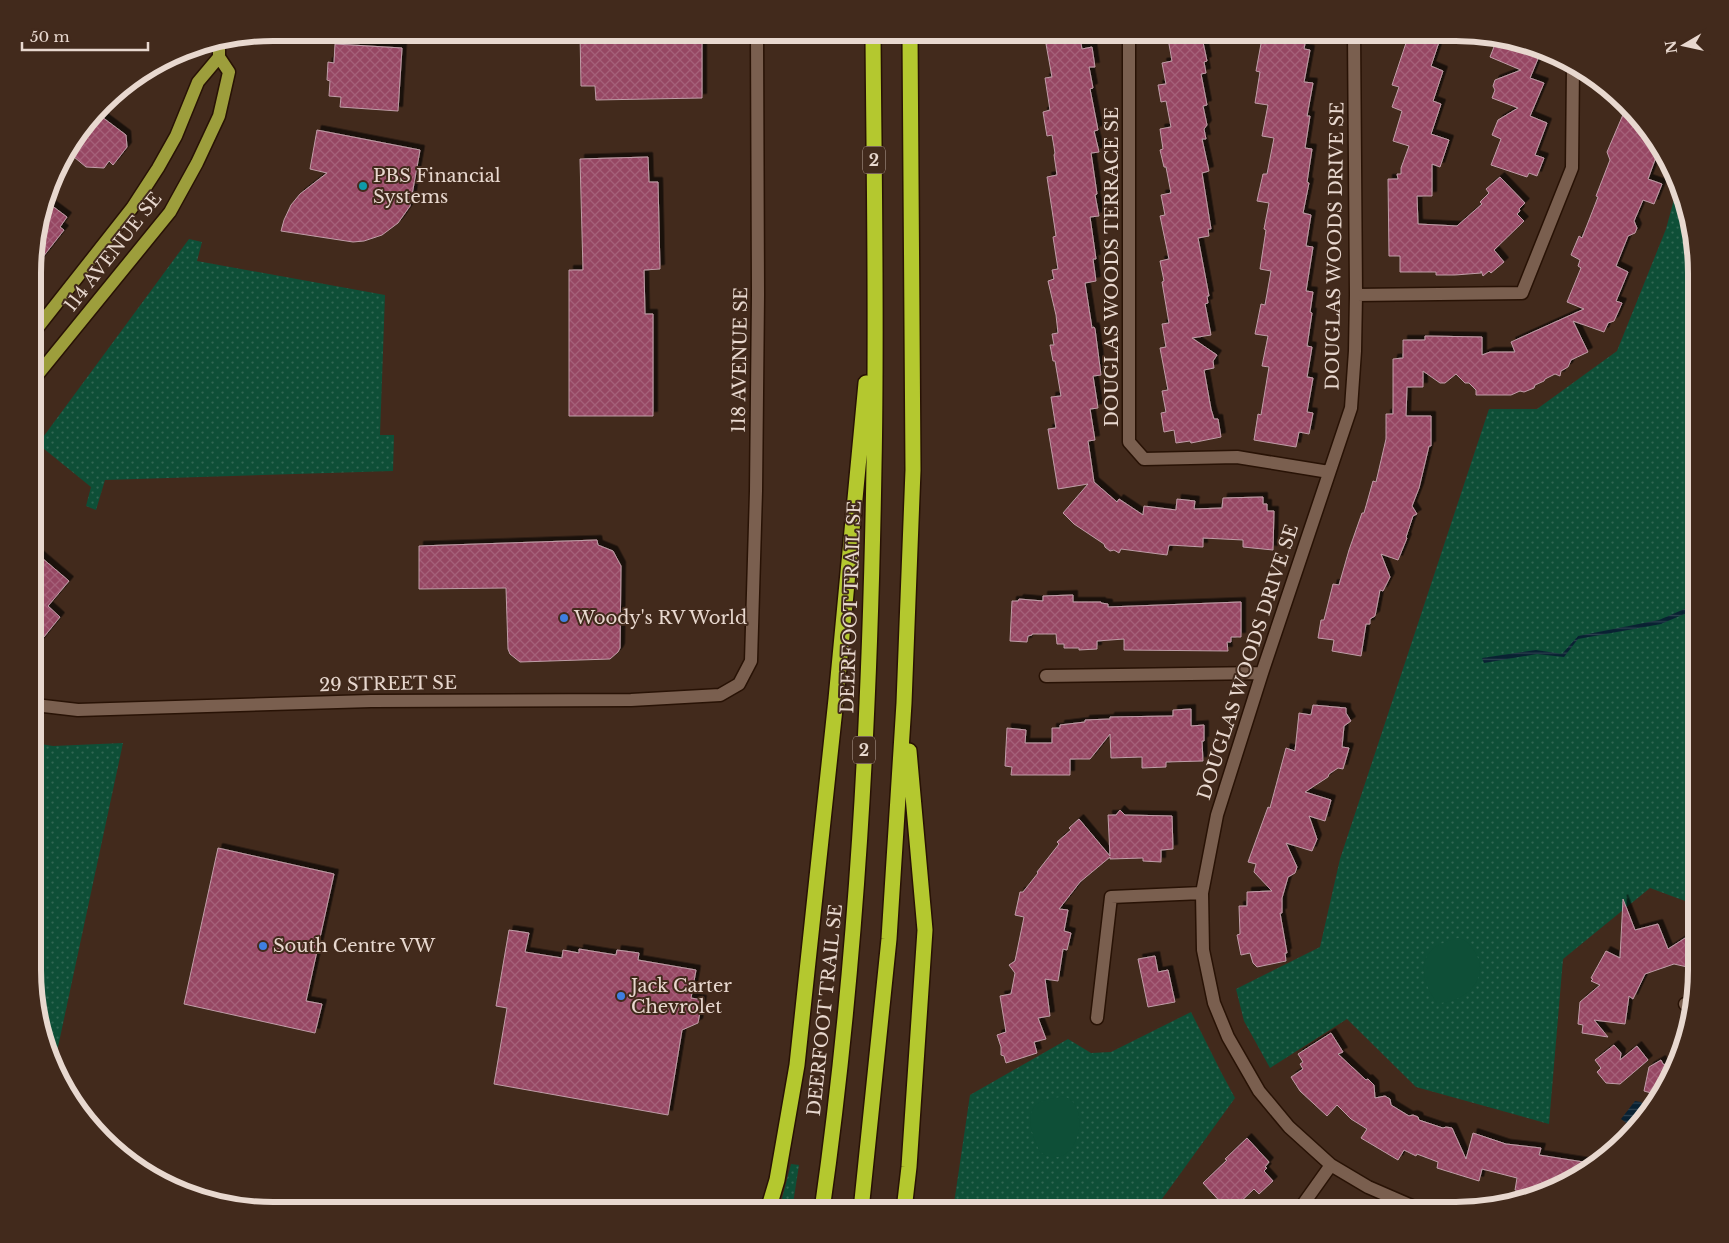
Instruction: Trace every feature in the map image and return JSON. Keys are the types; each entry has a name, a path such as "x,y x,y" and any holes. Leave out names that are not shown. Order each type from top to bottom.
{"highway":[{"name":"DEERFOOT TRAIL SE","path":"823,1202 853,932 868,698 874,465 873,41"},
{"name":"2","path":"861,1202 889,939 904,702 913,470 910,41"},
{"path":"770,1202 777,1180 798,1065 837,689 875,287"},
{"path":"904,702 925,930 905,1202"}],"main road":[{"name":"114 AVENUE SE","path":"41,369 164,219 198,164 219,116 229,72 219,57 219,48"},
{"name":"114 AVENUE SE","path":"41,322 132,208 176,136 198,82 219,57"}],"street":[{"name":"118 AVENUE SE","path":"738,684 751,660 756,492 758,304 757,41"},
{"name":"DOUGLAS WOODS TERRACE SE","path":"1129,41 1130,442 1144,459 1237,457 1329,472"},
{"name":"DOUGLAS WOODS DRIVE SE","path":"1354,41 1356,295 1351,408 1262,673 1217,815 1202,894 1203,950 1214,1004 1228,1037 1259,1091 1269,1104 1289,1128 1331,1165 1368,1187 1403,1202"},
{"path":"1356,295 1522,293 1572,168 1573,73"},
{"path":"1046,676 1262,673"},
{"name":"29 STREET SE","path":"41,706 78,710 370,701 631,700 720,695 738,684"},
{"path":"1097,1018 1111,897 1202,894"},
{"path":"1305,1202 1331,1165"}],"green space":[{"path":"1674,197 1680,213 1686,243 1688,273 1688,902 1650,888 1563,959 1549,1124 1416,1087 1347,1019 1270,1068 1244,1021 1236,989 1320,947 1340,859 1489,409 1537,409 1617,351 1666,229"},
{"path":"189,239 202,242 197,261 385,295 380,435 394,435 393,471 105,480 96,510 86,506 91,487 41,446 41,440"},
{"path":"123,743 57,1052 49,1030 43,1000 41,970 41,744 53,746"},
{"path":"1458,938 1466,941 1475,952 1480,972 1472,988 1465,994 1447,1002 1437,1003 1427,985 1424,964 1426,958 1435,947"},
{"path":"1191,1012 1235,1098 1160,1202 954,1202 970,1095 1068,1039 1091,1053 1111,1052"},
{"path":"1064,1096 1073,1102 1078,1110 1079,1129 1073,1146 1067,1153 1060,1157 1051,1157 1040,1152 1031,1128 1031,1115 1033,1109 1040,1102"},
{"path":"791,1164 799,1165 793,1202 781,1202"}],"water":[{"path":"1688,607 1688,612 1661,624 1578,639 1564,657 1537,654 1484,663 1482,658 1536,650 1562,654 1578,636 1659,620"},
{"path":"1635,1101 1643,1104 1643,1107 1629,1125 1621,1119"}],"building":[{"path":"580,41 702,41 702,98 596,100 595,86 581,86"},
{"path":"1051,41 1080,41 1082,49 1092,47 1095,67 1089,67 1093,88 1090,89 1098,130 1094,131 1099,152 1091,153 1099,216 1090,217 1096,259 1093,259 1096,281 1085,283 1092,328 1094,327 1095,329 1101,375 1093,376 1098,408 1090,409 1095,440 1088,441 1094,482 1117,502 1119,499 1143,515 1144,506 1176,510 1177,499 1195,501 1194,509 1222,508 1223,498 1263,497 1263,504 1267,504 1267,511 1274,511 1273,550 1243,547 1243,540 1203,538 1203,547 1169,545 1167,555 1121,549 1119,553 1114,550 1110,551 1104,544 1074,524 1063,513 1088,484 1058,489 1048,429 1056,428 1051,397 1061,396 1055,361 1053,361 1050,345 1054,345 1052,334 1058,333 1048,281 1054,279 1052,270 1058,269 1053,237 1056,236 1047,177 1057,175 1052,135 1047,136 1043,112 1050,110 1045,78 1052,77 1046,44 1051,43"},
{"path":"1168,41 1203,41 1207,61 1204,62 1206,73 1201,74 1207,105 1203,106 1207,125 1204,129 1206,139 1202,139 1209,171 1202,173 1211,229 1208,229 1209,236 1198,238 1209,296 1207,296 1208,303 1205,304 1211,335 1192,338 1217,355 1213,361 1214,368 1204,370 1211,409 1214,419 1218,419 1221,437 1191,443 1190,441 1176,443 1174,430 1164,432 1161,413 1166,412 1162,391 1168,390 1160,348 1166,347 1162,324 1169,323 1160,261 1169,259 1160,216 1165,215 1161,195 1171,193 1166,167 1164,167 1160,150 1163,149 1160,129 1171,127 1166,101 1161,102 1158,85 1166,84 1162,63 1172,61"},
{"path":"1262,41 1306,41 1304,49 1310,50 1304,82 1313,83 1307,116 1310,116 1305,148 1312,149 1307,182 1309,183 1303,213 1311,215 1306,246 1313,247 1306,291 1313,292 1307,346 1312,347 1307,377 1313,378 1307,412 1313,413 1309,434 1299,432 1296,447 1254,440 1258,414 1261,415 1269,367 1262,366 1268,336 1255,334 1261,304 1265,305 1271,271 1260,269 1269,203 1257,201 1263,174 1267,174 1274,138 1262,136 1268,105 1255,103 1260,72 1256,71"},
{"path":"1399,41 1439,41 1431,66 1443,71 1433,101 1441,104 1431,134 1449,140 1440,167 1432,164 1432,196 1417,196 1418,224 1457,226 1482,204 1480,202 1489,193 1486,189 1500,177 1525,203 1517,214 1524,221 1494,250 1504,262 1491,273 1489,271 1483,276 1481,271 1481,273 1455,275 1436,275 1436,272 1400,272 1400,256 1389,256 1388,179 1398,179 1397,174 1401,174 1401,168 1409,146 1393,141 1402,111 1392,107 1399,87 1392,85 1406,43"},
{"path":"335,44 402,48 398,111 340,107 341,97 329,96 330,81 327,80 328,62 334,63"},
{"path":"1495,45 1516,49 1539,57 1530,78 1544,83 1530,116 1547,123 1535,155 1544,158 1537,176 1529,173 1527,177 1491,165 1501,139 1492,135 1498,120 1518,108 1492,98 1495,90 1493,86 1495,80 1521,70 1490,57"},
{"path":"1624,113 1649,144 1656,157 1648,179 1662,184 1654,204 1643,200 1634,221 1637,228 1635,233 1628,236 1616,266 1628,272 1616,301 1622,303 1614,321 1608,323 1604,332 1573,321 1588,352 1571,360 1568,367 1561,371 1560,376 1555,374 1535,385 1534,388 1524,392 1520,391 1511,395 1476,395 1476,390 1456,374 1445,383 1440,383 1423,371 1423,387 1407,387 1406,416 1431,416 1431,446 1429,446 1419,488 1412,506 1417,514 1413,516 1398,560 1381,554 1390,577 1383,591 1380,590 1375,616 1370,619 1370,624 1366,624 1361,656 1332,651 1334,640 1318,638 1321,620 1324,620 1333,584 1339,585 1373,481 1376,482 1386,439 1386,414 1393,414 1393,359 1403,358 1403,340 1425,340 1425,336 1482,337 1482,355 1490,352 1515,352 1511,342 1584,309 1567,302 1581,268 1578,266 1580,260 1571,255 1579,236 1582,238 1598,197 1596,196 1610,160 1607,152"},
{"path":"102,117 126,135 127,147 113,165 109,161 104,168 86,167 73,156"},
{"name":"PBS Financial Systems","path":"317,130 420,150 410,206 398,223 382,235 364,241 353,242 281,231 291,205 300,194 327,173 310,169"},
{"path":"648,157 649,182 658,182 660,269 644,270 645,314 653,314 653,416 569,416 569,270 583,270 580,159"},
{"path":"52,206 67,217 60,227 64,230 42,258 43,243"},
{"name":"Woody's RV World","path":"597,540 598,545 613,551 621,566 620,648 610,659 520,662 510,654 508,649 506,588 419,589 419,546"},
{"path":"41,557 69,581 48,606 60,617 41,641"},
{"path":"1073,595 1073,602 1101,602 1108,604 1108,607 1241,602 1241,637 1231,637 1231,642 1227,642 1228,651 1124,650 1124,639 1097,641 1097,649 1079,650 1079,648 1064,648 1064,644 1057,644 1056,634 1032,634 1028,636 1027,642 1010,641 1012,601 1018,601 1019,599 1043,601 1043,596"},
{"path":"1313,705 1346,708 1346,713 1351,721 1344,726 1342,747 1349,748 1343,769 1338,768 1305,792 1331,800 1325,821 1309,816 1317,839 1312,851 1286,843 1297,867 1295,873 1288,877 1282,898 1282,913 1280,913 1287,953 1285,953 1286,961 1257,967 1253,963 1250,953 1241,955 1237,935 1240,934 1239,906 1247,906 1247,892 1272,891 1254,872 1256,864 1248,862 1268,807 1270,808 1286,748 1295,751 1299,713 1311,715"},
{"path":"1191,709 1191,726 1204,725 1204,741 1202,741 1203,761 1166,762 1166,767 1142,768 1142,757 1111,758 1110,734 1090,759 1070,759 1070,775 1011,775 1012,767 1005,766 1007,728 1026,730 1025,743 1052,743 1052,728 1060,728 1060,725 1085,722 1085,720 1110,719 1110,717 1173,716 1173,710"},
{"path":"1120,810 1125,815 1172,816 1173,849 1161,850 1161,862 1143,861 1143,858 1110,859 1110,857 1080,882 1059,909 1068,910 1064,931 1071,933 1067,950 1063,949 1058,981 1045,979 1050,1016 1038,1018 1046,1039 1034,1042 1037,1053 1006,1063 1004,1056 1001,1055 1001,1047 997,1035 1006,1032 1000,996 1011,994 1015,973 1009,965 1015,961 1024,917 1015,915 1020,892 1023,892 1038,873 1059,844 1057,842 1071,830 1069,828 1079,819 1110,856 1108,815 1116,815"},
{"path":"218,848 334,874 306,1001 322,1004 315,1033 184,1004"},
{"path":"1623,899 1635,930 1658,924 1668,949 1688,936 1688,967 1674,964 1645,974 1633,999 1629,996 1625,1024 1594,1020 1608,1037 1582,1033 1583,1025 1578,1024 1580,1002 1600,985 1591,981 1593,979 1591,978 1606,951 1620,958"},
{"path":"509,930 529,933 525,952 562,958 563,950 579,953 579,949 616,955 617,950 639,953 638,960 696,970 691,998 702,1000 698,1023 682,1030 668,1115 494,1084 507,1008 496,1006"},
{"path":"1155,956 1158,972 1168,970 1175,1002 1148,1007 1138,959"},
{"path":"1331,1033 1343,1052 1338,1054 1374,1085 1375,1098 1385,1096 1390,1099 1391,1105 1409,1116 1413,1115 1418,1117 1419,1120 1443,1128 1452,1128 1466,1159 1473,1133 1506,1144 1541,1148 1539,1155 1586,1162 1558,1178 1523,1192 1515,1190 1517,1178 1482,1169 1479,1181 1437,1168 1438,1162 1417,1154 1416,1156 1404,1150 1398,1160 1361,1138 1367,1129 1351,1119 1337,1105 1327,1116 1300,1091 1291,1077 1303,1069 1300,1064 1303,1062 1298,1054"},
{"path":"1614,1045 1621,1053 1620,1060 1637,1046 1648,1060 1620,1084 1606,1083 1597,1072 1601,1068 1595,1060"},
{"path":"1661,1060 1663,1064 1667,1065 1652,1093 1644,1091 1649,1067"},
{"path":"1247,1138 1269,1162 1264,1171 1273,1181 1259,1194 1254,1189 1240,1202 1220,1202 1203,1183 1227,1160 1225,1159"}],"place":[{"name":"PBS Financial Systems","path":"363,186"},
{"name":"Woody's RV World","path":"564,618"},
{"name":"South Centre VW","path":"263,946"},
{"name":"Jack Carter Chevrolet","path":"621,996"}]}
